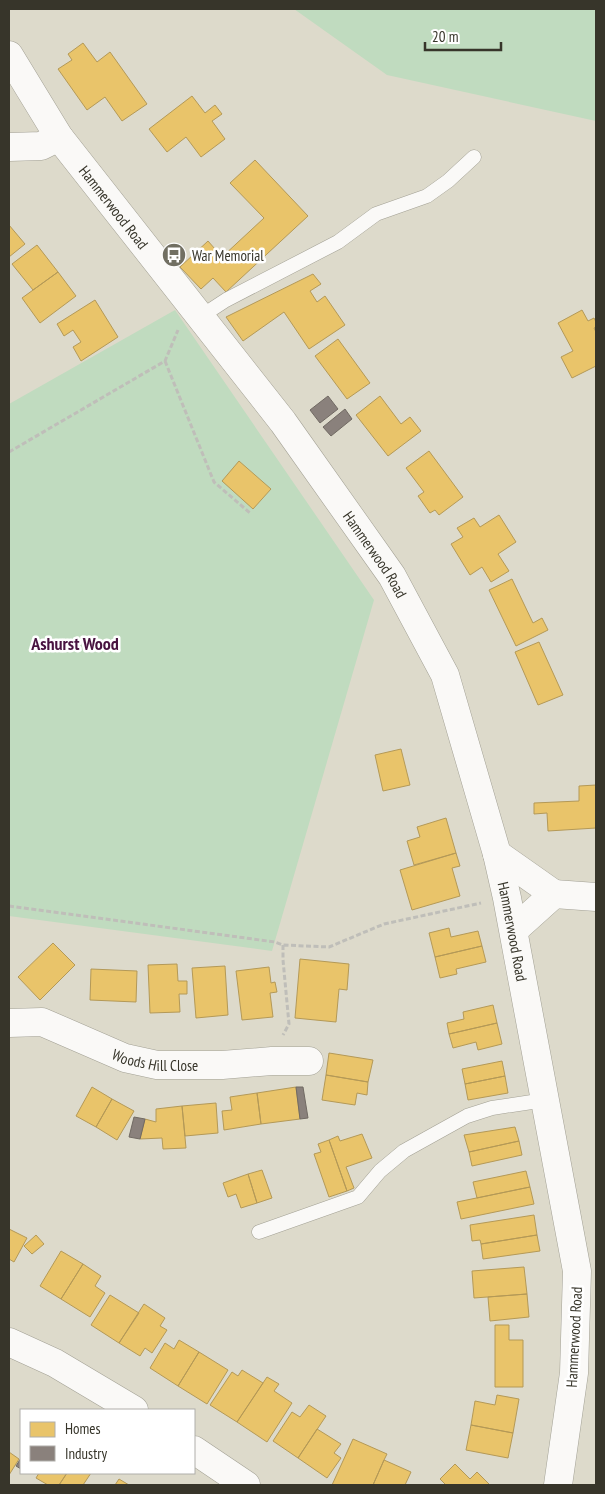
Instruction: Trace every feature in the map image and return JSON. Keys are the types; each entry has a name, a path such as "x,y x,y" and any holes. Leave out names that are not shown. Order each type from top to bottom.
{"street":[{"name":"Hammerwood Road","path":"9,55 59,137 284,422 392,576 445,675 497,854 507,898 577,1270 574,1373 558,1485"},
{"path":"9,147 41,146 59,137"},
{"path":"497,854 554,894 596,897"},
{"path":"514,930 554,894"},
{"name":"Woods Hill Close","path":"9,1023 42,1022 125,1058 157,1065 222,1065 272,1061 309,1061"},
{"path":"10,1343 55,1363 132,1409"},
{"path":"195,1451 246,1485"}],"lane":[{"path":"200,317 226,300 338,242 376,214 427,196 448,182 474,157"},
{"path":"260,1232 358,1197 380,1171 404,1151 467,1116 492,1108 545,1100"}],"path":[{"path":"9,452 165,361 214,482 250,513"},
{"path":"9,906 275,942 283,945 329,947 384,924 507,898"},
{"path":"283,945 289,1024"}],"green space":[{"path":"294,9 596,9 596,121 387,75"},
{"path":"175,310 374,600 272,951 9,916 9,404"}],"building: Homes":[{"path":"83,43 97,62 110,52 147,104 122,121 105,97 87,110 58,69 72,60 68,54"},
{"path":"192,96 205,113 215,105 222,114 212,121 225,139 201,157 186,137 167,152 149,129"},
{"path":"255,160 308,216 226,292 213,278 201,289 180,267 208,241 222,257 264,218 230,183"},
{"path":"9,225 25,244 9,257"},
{"path":"37,245 58,272 33,290 12,264"},
{"path":"58,272 76,296 40,323 22,298"},
{"path":"313,274 321,284 310,291 317,302 325,296 345,325 309,349 284,312 243,341 226,317"},
{"path":"95,300 118,337 81,361 73,347 81,342 73,330 64,336 57,324"},
{"path":"582,310 588,321 594,318 596,322 596,327 594,328 596,332 596,366 572,378 561,357 573,351 558,323"},
{"path":"338,339 370,383 347,399 315,356"},
{"path":"380,396 401,424 410,417 421,431 388,456 356,415"},
{"path":"429,451 463,497 439,515 435,510 430,513 418,496 424,492 406,468"},
{"path":"239,461 271,489 253,509 222,481"},
{"path":"499,515 516,542 498,554 509,571 491,582 482,567 470,575 451,544 463,537 457,528 474,518 480,527"},
{"path":"512,579 533,623 542,618 548,630 516,646 489,590"},
{"path":"539,642 563,695 538,705 515,652"},
{"path":"401,749 410,785 383,791 375,755"},
{"path":"596,785 596,828 548,831 547,813 534,814 534,803 579,801 579,786"},
{"path":"446,818 456,853 414,865 407,841 420,837 417,827"},
{"path":"456,853 460,866 452,868 460,896 412,910 400,870"},
{"path":"449,928 451,937 478,931 482,946 435,957 429,933"},
{"path":"53,943 75,965 40,1000 18,977"},
{"path":"482,946 486,962 456,969 457,974 440,978 435,957"},
{"path":"300,959 349,964 347,990 339,989 336,1022 295,1018"},
{"path":"177,964 178,981 187,981 187,994 179,994 180,1012 150,1013 148,965"},
{"path":"225,966 228,1015 196,1018 192,968"},
{"path":"269,967 271,983 275,982 277,992 270,993 273,1017 242,1020 236,971"},
{"path":"91,969 137,971 136,1002 90,1000"},
{"path":"493,1005 497,1023 449,1034 447,1023 464,1019 463,1012"},
{"path":"497,1023 502,1044 478,1050 476,1042 453,1048 449,1034"},
{"path":"329,1053 373,1060 368,1082 326,1075"},
{"path":"502,1061 505,1076 465,1084 462,1069"},
{"path":"326,1075 368,1082 367,1095 357,1093 355,1105 322,1100"},
{"path":"505,1076 508,1093 468,1100 465,1084"},
{"path":"92,1087 112,1099 96,1127 76,1116"},
{"path":"296,1087 300,1119 261,1124 257,1093"},
{"path":"257,1093 261,1124 224,1130 222,1111 232,1110 230,1097"},
{"path":"112,1099 134,1111 117,1140 96,1127"},
{"path":"216,1103 218,1133 185,1136 182,1106"},
{"path":"182,1106 186,1148 163,1149 162,1138 140,1139 145,1119 156,1122 156,1109"},
{"path":"515,1127 519,1141 469,1152 464,1135"},
{"path":"362,1134 372,1158 346,1167 354,1188 347,1191 329,1140 338,1136 340,1141"},
{"path":"329,1140 347,1191 329,1197 314,1154 321,1152 318,1144"},
{"path":"519,1141 522,1155 472,1166 469,1152"},
{"path":"262,1170 272,1198 257,1203 248,1174"},
{"path":"526,1171 530,1187 477,1198 473,1182"},
{"path":"248,1174 257,1203 241,1208 236,1194 228,1197 223,1183"},
{"path":"530,1187 534,1204 461,1219 457,1202"},
{"path":"534,1215 537,1235 481,1244 480,1240 472,1241 470,1225"},
{"path":"9,1229 27,1238 14,1262 9,1259"},
{"path":"36,1235 44,1244 32,1254 24,1246"},
{"path":"537,1235 540,1251 483,1259 481,1244"},
{"path":"61,1251 83,1264 61,1299 40,1286"},
{"path":"83,1264 101,1276 95,1286 105,1293 90,1317 61,1299"},
{"path":"524,1267 527,1294 474,1298 472,1271"},
{"path":"527,1294 529,1317 490,1321 488,1297"},
{"path":"110,1295 139,1313 119,1343 91,1325"},
{"path":"144,1304 165,1318 160,1326 167,1330 152,1353 145,1348 140,1356 119,1343"},
{"path":"495,1325 509,1325 509,1340 523,1340 523,1387 495,1387"},
{"path":"179,1340 199,1352 178,1386 150,1368 165,1343 174,1349"},
{"path":"199,1352 228,1370 207,1404 178,1386"},
{"path":"242,1370 263,1383 237,1422 210,1405 232,1372 238,1376"},
{"path":"267,1377 279,1384 274,1391 292,1403 267,1442 237,1422"},
{"path":"497,1395 519,1399 513,1433 471,1425 475,1401 495,1405"},
{"path":"309,1405 326,1416 298,1458 273,1441 292,1412 300,1417"},
{"path":"471,1425 513,1433 508,1458 466,1450"},
{"path":"317,1429 341,1444 334,1453 341,1458 327,1478 298,1458"},
{"path":"353,1439 387,1454 373,1485 332,1485"},
{"path":"9,1452 19,1459 9,1475"},
{"path":"384,1460 411,1472 405,1485 373,1485"},
{"path":"455,1464 470,1479 477,1472 490,1485 446,1485 440,1479"},
{"path":"38,1474 66,1474 59,1485 48,1485 36,1478"},
{"path":"66,1474 90,1474 83,1485 59,1485"},
{"path":"119,1479 129,1485 115,1485"}],"building: Industry":[{"path":"328,396 338,409 320,423 310,410"},
{"path":"345,409 352,419 331,436 323,427"},
{"path":"296,1087 303,1087 308,1118 300,1119"},
{"path":"134,1117 145,1119 140,1139 129,1137"},
{"path":"20,1460 20,1468 16,1466"}],"place":[{"name":"War Memorial","path":"174,255"}],"district":[{"name":"Ashurst Wood","path":"75,643"}]}
